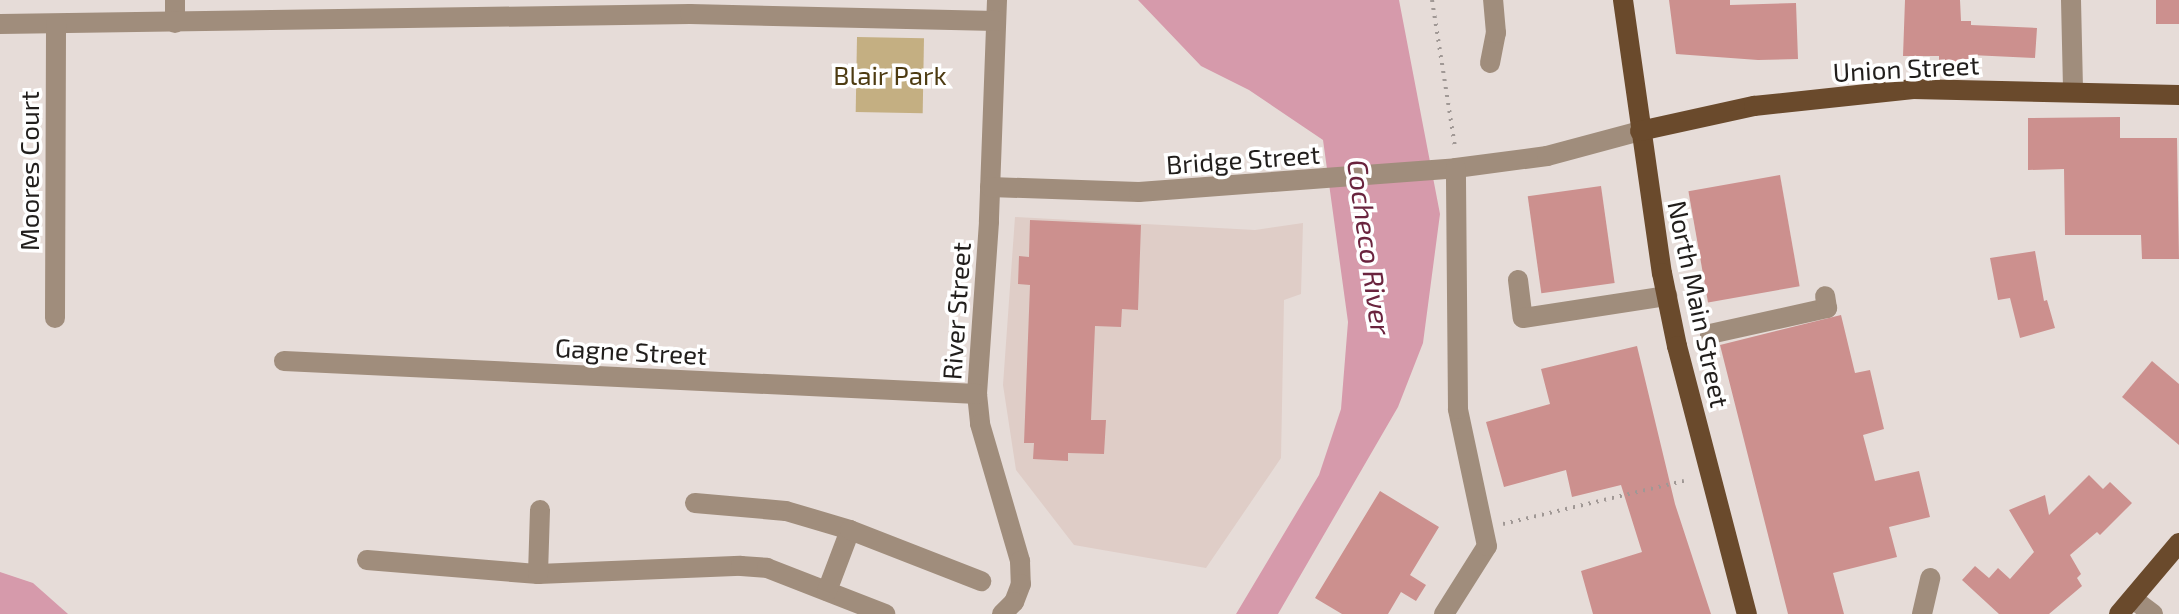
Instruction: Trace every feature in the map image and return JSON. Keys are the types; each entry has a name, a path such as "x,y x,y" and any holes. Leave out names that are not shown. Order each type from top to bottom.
{"main road":[{"name":"North Main Street","path":"1623,0 1640,131 1667,296 1747,614"},
{"name":"Union Street","path":"1640,131 1754,106 1887,91 1945,88 2179,95"},
{"path":"2126,606 2179,543"}],"street":[{"path":"175,0 175,23"},
{"name":"River Street","path":"997,0 990,187 977,394 980,424 1020,561 1021,584 1014,602 1002,614"},
{"path":"1490,63 1496,33 1493,0"},
{"path":"2071,0 2073,91"},
{"path":"0,24 690,14 996,21"},
{"name":"Moores Court","path":"55,318 56,24"},
{"name":"Bridge Street","path":"990,187 1139,192 1299,182 1547,156 1640,131"},
{"path":"1444,614 1487,546 1458,409 1450,168"},
{"path":"1518,280 1523,318 1667,296"},
{"path":"1710,334 1827,308 1825,296"},
{"name":"Gagne Street","path":"284,361 977,394"},
{"path":"695,503 786,511 850,530 981,581"},
{"path":"538,574 540,510"},
{"path":"827,591 850,530"},
{"path":"367,560 538,574 741,566 767,568 885,614"},
{"path":"1922,614 1930,578"},
{"path":"2126,606 2153,614"}],"path":[{"path":"1432,0 1455,147"},
{"path":"1484,529 1684,481"}],"shaded area":[{"path":"1015,217 1255,230 1303,223 1301,294 1284,300 1281,458 1206,568 1074,545 1016,470 1003,385"}],"green space":[{"name":"Blair Park","path":"857,37 924,38 923,113 856,112"}],"water":[{"name":"Cocheco River","path":"1138,0 1399,0 1440,214 1423,343 1398,407 1278,614 1236,614 1319,475 1341,409 1348,322 1323,140 1249,90 1201,66"},
{"path":"0,572 33,583 68,614 0,614"}],"building":[{"path":"1669,0 1730,0 1730,5 1796,3 1798,59 1758,60 1676,54"},
{"path":"1905,0 1960,0 1961,21 1971,21 1971,25 2037,28 2035,58 1971,55 1971,63 1939,63 1939,56 1903,56"},
{"path":"2156,0 2179,0 2179,24 2156,24"},
{"path":"2120,117 2120,138 2177,138 2179,259 2142,259 2141,235 2065,235 2064,169 2028,170 2028,118"},
{"path":"1780,175 1800,286 1708,302 1688,191"},
{"path":"1601,186 1615,283 1541,293 1528,196"},
{"path":"1030,220 1141,225 1138,310 1122,309 1121,327 1095,326 1091,420 1106,420 1104,454 1068,453 1068,461 1033,459 1034,443 1024,443 1030,285 1018,284 1019,256 1029,257"},
{"path":"2035,251 2044,301 2047,300 2055,328 2020,338 2010,298 1998,300 1990,258"},
{"path":"1841,315 1855,373 1870,370 1884,429 1863,435 1875,481 1919,471 1930,517 1889,527 1897,557 1833,573 1844,614 1788,614 1720,345"},
{"path":"1637,346 1675,504 1711,614 1593,614 1581,571 1642,552 1621,485 1572,497 1566,470 1504,487 1486,422 1550,404 1541,369"},
{"path":"2152,361 2179,384 2179,445 2122,397"},
{"path":"2089,475 2103,489 2110,482 2132,503 2100,535 2097,532 2070,555 2081,574 2077,578 2082,586 2049,614 1999,614 1962,580 1975,566 1989,578 1998,568 2010,579 2034,552 2009,510 2045,495 2049,515"},
{"path":"1380,491 1439,527 1410,575 1426,585 1416,601 1401,592 1388,614 1342,614 1315,598"}]}
